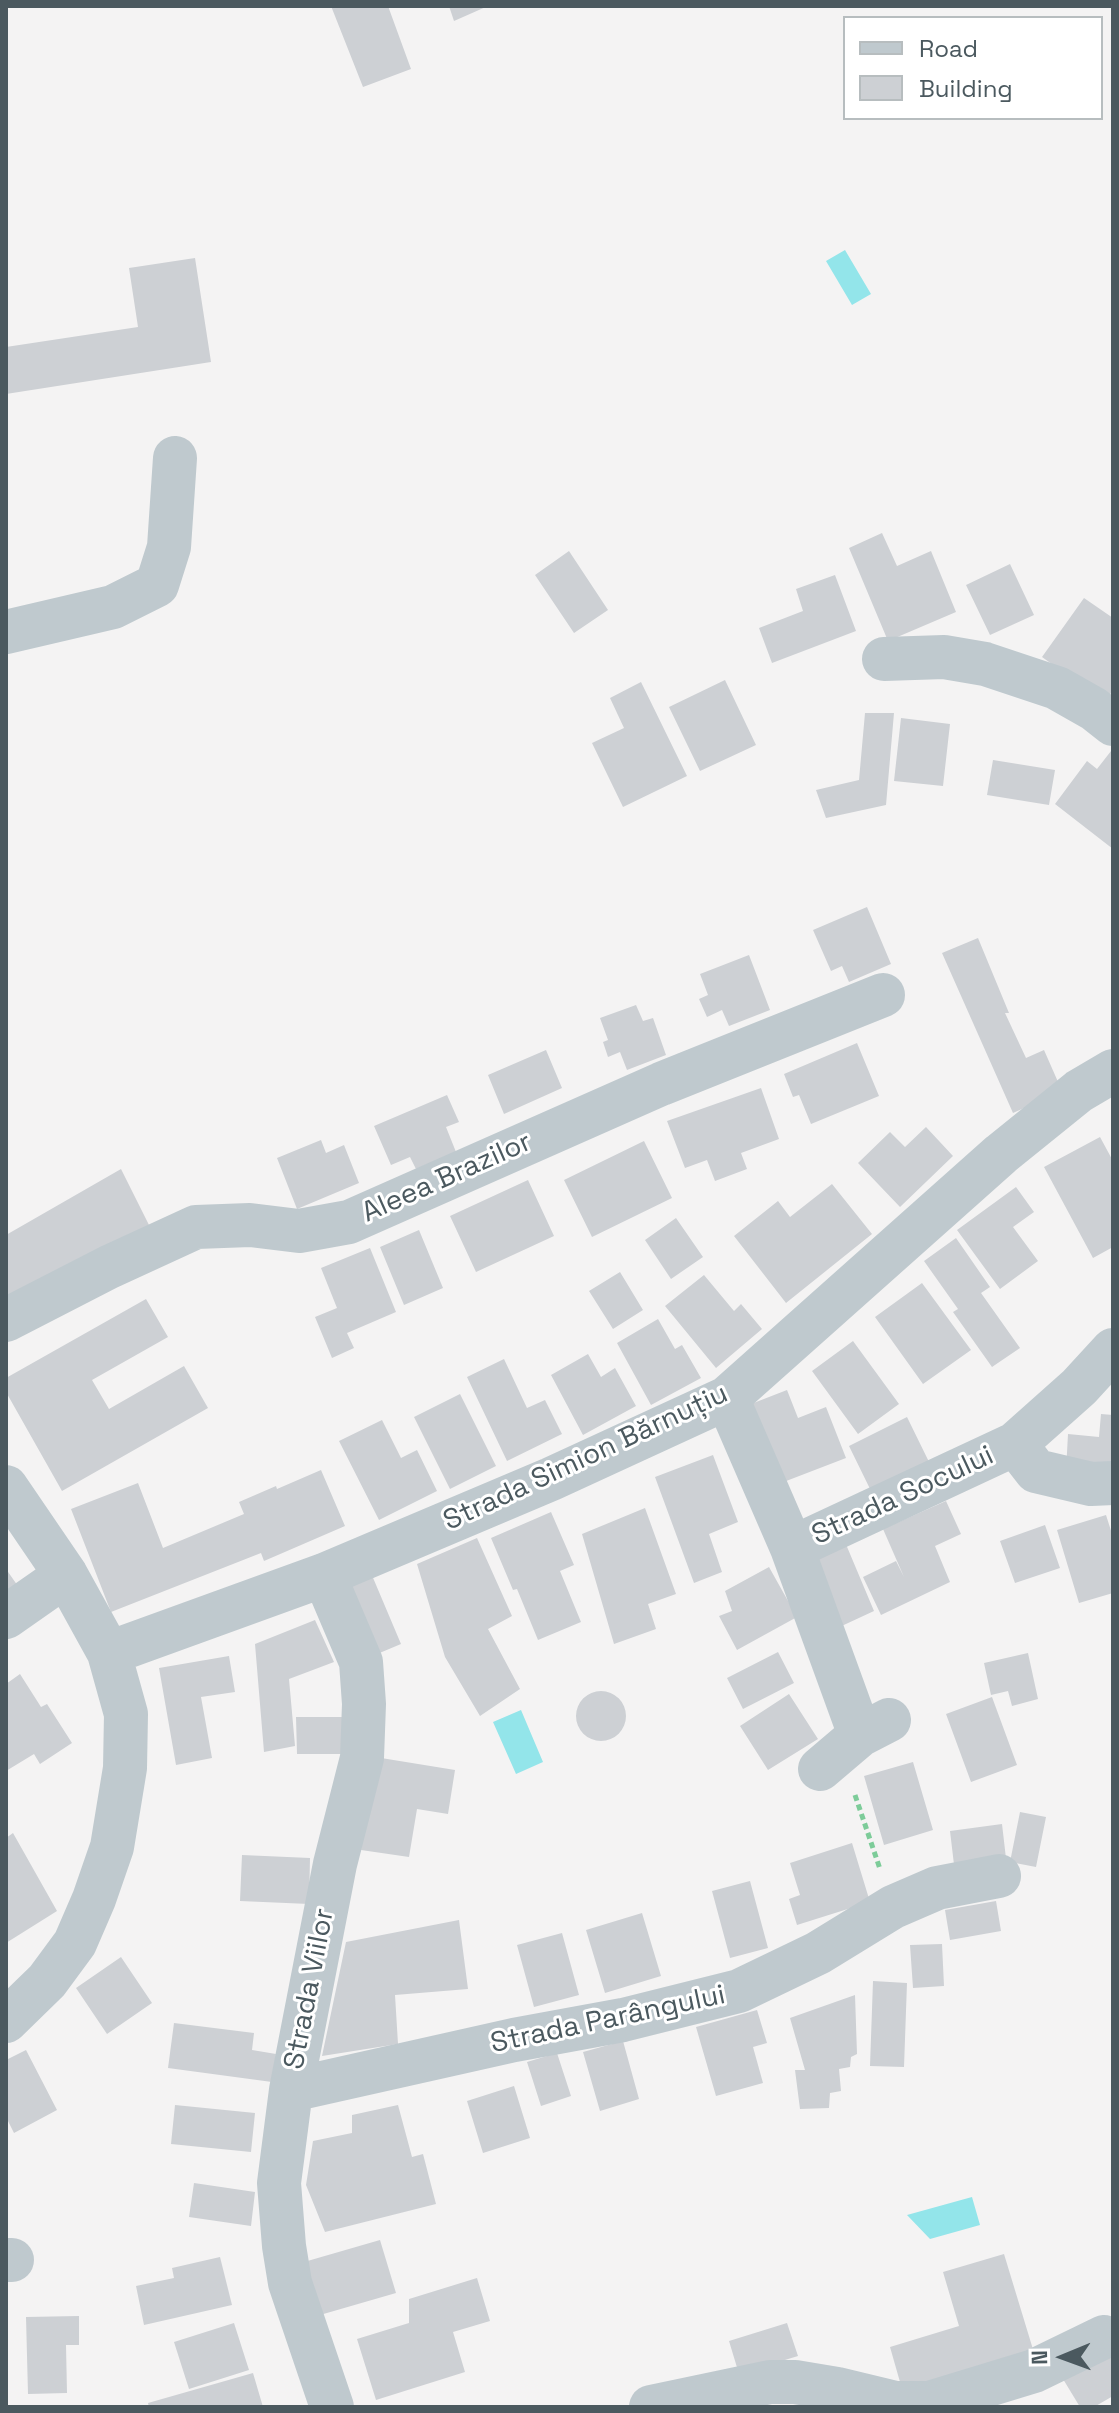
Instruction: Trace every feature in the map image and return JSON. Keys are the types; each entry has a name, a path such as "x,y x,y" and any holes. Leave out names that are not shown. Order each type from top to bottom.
{"street":[{"path":"6,632 113,607 157,585 169,547 175,458"},
{"path":"884,659 944,657 985,664 1057,688 1113,724"},
{"name":"Aleea Brazilor","path":"6,1320 196,1227 250,1225 299,1231 349,1222 661,1084 883,995"},
{"name":"Strada Simion Bărnuțiu","path":"109,1653 324,1575 551,1479 727,1398 1001,1154 1079,1091 1113,1071"},
{"path":"1015,1444 1079,1387 1113,1350"},
{"name":"Strada Socului","path":"727,1398 792,1548 1015,1444 1036,1471 1091,1484 1113,1483"},
{"path":"6,1487 66,1575 109,1653 126,1714 125,1768 112,1847 75,1943 47,1981 6,2021"},
{"path":"792,1548 852,1744"},
{"path":"6,1617 66,1575"},
{"name":"Strada Viilor","path":"324,1575 361,1662 364,1704 362,1758 335,1864 291,2090 279,2183 290,2283 332,2407"},
{"name":"Strada Parângului","path":"291,2090 514,2040 623,2020 739,1991 818,1953 893,1907 937,1888 999,1876"},
{"path":"651,2407 770,2382 795,2382 837,2389 895,2403 929,2403 1034,2371 1104,2337"}],"path":[{"path":"852,1744 893,1907"}],"water":[{"path":"845,250 871,294 852,305 826,261"},
{"path":"521,1710 543,1762 516,1774 493,1722"},
{"path":"972,2197 980,2225 930,2239 907,2215"}],"building":[{"path":"331,6 388,6 411,69 363,87"},
{"path":"449,6 488,6 454,21"},
{"path":"195,258 211,362 6,394 6,347 138,327 129,268"},
{"path":"882,533 897,566 931,551 956,612 888,641 849,548"},
{"path":"569,551 608,610 574,633 535,575"},
{"path":"1010,564 1034,615 990,635 966,585"},
{"path":"835,575 856,631 772,663 759,628 803,611 796,589"},
{"path":"1084,598 1113,618 1113,690 1105,702 1042,657"},
{"path":"725,680 756,745 700,771 669,707"},
{"path":"641,682 687,776 623,807 592,743 624,728 610,698"},
{"path":"865,713 894,713 886,805 826,818 816,790 859,780"},
{"path":"901,718 950,724 943,786 894,781"},
{"path":"1111,751 1113,849 1055,804 1087,761 1097,769"},
{"path":"993,760 1055,770 1049,805 987,795"},
{"path":"867,907 891,964 849,982 842,966 831,971 813,930"},
{"path":"978,938 1009,1013 1005,1013 1026,1058 1044,1050 1062,1091 1013,1113 942,953"},
{"path":"749,955 770,1010 729,1026 722,1010 707,1017 699,999 708,995 700,974"},
{"path":"636,1005 643,1021 653,1018 666,1055 627,1070 620,1052 608,1057 603,1042 608,1040 600,1018"},
{"path":"857,1043 879,1096 811,1124 799,1095 793,1097 784,1074"},
{"path":"546,1050 562,1088 504,1114 488,1075"},
{"path":"761,1088 779,1139 741,1153 747,1169 715,1181 707,1160 685,1168 667,1121"},
{"path":"447,1095 459,1122 446,1127 456,1152 416,1169 410,1157 391,1165 374,1126"},
{"path":"926,1127 953,1156 900,1207 858,1163 890,1132 905,1147"},
{"path":"1100,1137 1113,1161 1113,1247 1093,1258 1044,1167"},
{"path":"321,1140 326,1153 344,1145 359,1183 297,1209 277,1158"},
{"path":"644,1141 672,1198 592,1237 564,1180"},
{"path":"121,1169 149,1225 6,1298 6,1235"},
{"path":"528,1180 554,1236 476,1272 450,1216"},
{"path":"832,1184 872,1234 786,1303 734,1236 778,1201 790,1217"},
{"path":"1016,1187 1034,1212 1013,1227 1038,1261 1000,1289 957,1230"},
{"path":"676,1218 703,1257 671,1279 645,1240"},
{"path":"419,1230 443,1288 404,1305 380,1247"},
{"path":"956,1238 990,1287 981,1293 1020,1348 992,1367 953,1312 958,1309 924,1261"},
{"path":"370,1248 396,1312 347,1333 354,1348 332,1358 315,1317 337,1308 321,1268"},
{"path":"620,1272 643,1310 613,1329 589,1291"},
{"path":"704,1275 734,1311 741,1304 762,1329 716,1368 665,1306"},
{"path":"922,1283 971,1350 923,1384 875,1317"},
{"path":"146,1299 168,1337 92,1380 109,1409 184,1366 208,1408 62,1491 6,1392 6,1378"},
{"path":"658,1319 675,1349 682,1345 701,1378 651,1405 617,1343"},
{"path":"853,1341 899,1404 858,1434 812,1371"},
{"path":"588,1354 601,1377 615,1368 636,1406 583,1435 551,1375"},
{"path":"504,1359 527,1408 545,1400 562,1434 507,1461 467,1377"},
{"path":"787,1390 798,1418 826,1407 846,1458 781,1483 751,1404"},
{"path":"460,1394 496,1466 450,1489 414,1417"},
{"path":"1101,1414 1113,1415 1113,1475 1066,1471 1068,1434 1099,1437"},
{"path":"907,1417 931,1466 873,1495 849,1446"},
{"path":"382,1420 401,1458 417,1450 437,1491 379,1520 339,1441"},
{"path":"713,1455 738,1522 709,1534 722,1572 694,1583 655,1477"},
{"path":"321,1470 345,1526 264,1561 261,1553 111,1612 71,1509 138,1483 163,1548 244,1514 239,1502"},
{"path":"946,1501 961,1534 935,1546 950,1582 881,1615 863,1577 896,1561 904,1577 883,1529"},
{"path":"645,1508 676,1594 648,1604 656,1629 614,1644 582,1534"},
{"path":"551,1512 574,1565 560,1571 581,1622 538,1640 491,1538"},
{"path":"1106,1515 1113,1537 1113,1593 1079,1603 1057,1530"},
{"path":"1045,1525 1060,1568 1015,1583 1000,1541"},
{"path":"477,1538 512,1616 488,1629 520,1689 480,1716 445,1657 417,1564"},
{"path":"845,1542 874,1611 833,1630 812,1557"},
{"path":"769,1567 797,1617 737,1650 719,1616 732,1611 725,1591"},
{"path":"6,1569 20,1589 6,1598"},
{"path":"371,1573 401,1644 370,1657 340,1586"},
{"path":"315,1620 334,1662 289,1679 295,1746 264,1752 255,1644"},
{"path":"778,1652 794,1683 743,1709 727,1678"},
{"path":"1028,1653 1038,1699 1012,1706 1008,1691 991,1695 984,1663"},
{"path":"229,1656 235,1692 201,1697 212,1758 176,1765 159,1668"},
{"path":"20,1674 41,1707 47,1704 72,1743 40,1764 34,1754 6,1771 6,1684"},
{"path":"601,1691 618,1699 626,1716 618,1733 601,1741 584,1733 576,1716 584,1699"},
{"path":"789,1694 818,1739 768,1770 740,1726"},
{"path":"992,1697 1017,1765 971,1782 946,1714"},
{"path":"296,1717 357,1717 357,1754 297,1754"},
{"path":"375,1757 455,1770 448,1814 417,1809 409,1857 361,1850"},
{"path":"913,1762 933,1830 884,1845 864,1776"},
{"path":"1020,1812 1046,1817 1036,1867 1010,1862"},
{"path":"1002,1824 1007,1867 955,1873 950,1831"},
{"path":"13,1833 57,1911 6,1943 6,1838"},
{"path":"852,1843 870,1902 797,1925 789,1899 800,1895 790,1863"},
{"path":"242,1855 310,1858 309,1904 240,1901"},
{"path":"750,1881 768,1948 730,1958 712,1891"},
{"path":"996,1901 1001,1931 950,1940 945,1910"},
{"path":"642,1913 661,1976 605,1993 586,1930"},
{"path":"459,1920 468,1989 395,1995 398,2044 322,2056 346,1942"},
{"path":"562,1933 579,1995 534,2007 517,1945"},
{"path":"942,1944 944,1986 913,1988 910,1945"},
{"path":"121,1957 152,2003 107,2034 76,1988"},
{"path":"873,1981 907,1983 904,2067 870,2066"},
{"path":"855,1995 857,2054 851,2057 850,2067 839,2069 841,2091 830,2093 829,2108 800,2109 795,2070 805,2070 790,2018"},
{"path":"757,2010 767,2043 753,2047 763,2083 716,2096 696,2027"},
{"path":"174,2023 254,2033 252,2050 276,2054 272,2082 168,2068"},
{"path":"623,2041 639,2099 600,2111 583,2052"},
{"path":"26,2050 57,2110 14,2133 6,2117 6,2060"},
{"path":"557,2053 571,2096 541,2106 527,2062"},
{"path":"514,2086 530,2138 483,2153 467,2101"},
{"path":"175,2105 255,2113 251,2152 171,2144"},
{"path":"398,2105 412,2157 423,2154 436,2204 325,2232 306,2185 313,2141 352,2133 352,2115"},
{"path":"194,2183 255,2192 251,2226 189,2217"},
{"path":"380,2240 396,2293 320,2315 304,2262"},
{"path":"1004,2254 1035,2356 904,2396 890,2347 959,2326 943,2272"},
{"path":"220,2257 232,2305 144,2325 136,2286 174,2278 172,2268"},
{"path":"477,2278 490,2321 453,2332 465,2372 376,2400 357,2339 409,2323 409,2299"},
{"path":"79,2316 79,2345 66,2345 67,2393 28,2394 26,2317"},
{"path":"234,2323 249,2370 189,2389 174,2342"},
{"path":"787,2323 798,2356 739,2374 729,2341"},
{"path":"1113,2350 1113,2396 1094,2407 1080,2407 1063,2379"},
{"path":"253,2373 263,2407 149,2407 148,2403"}]}
